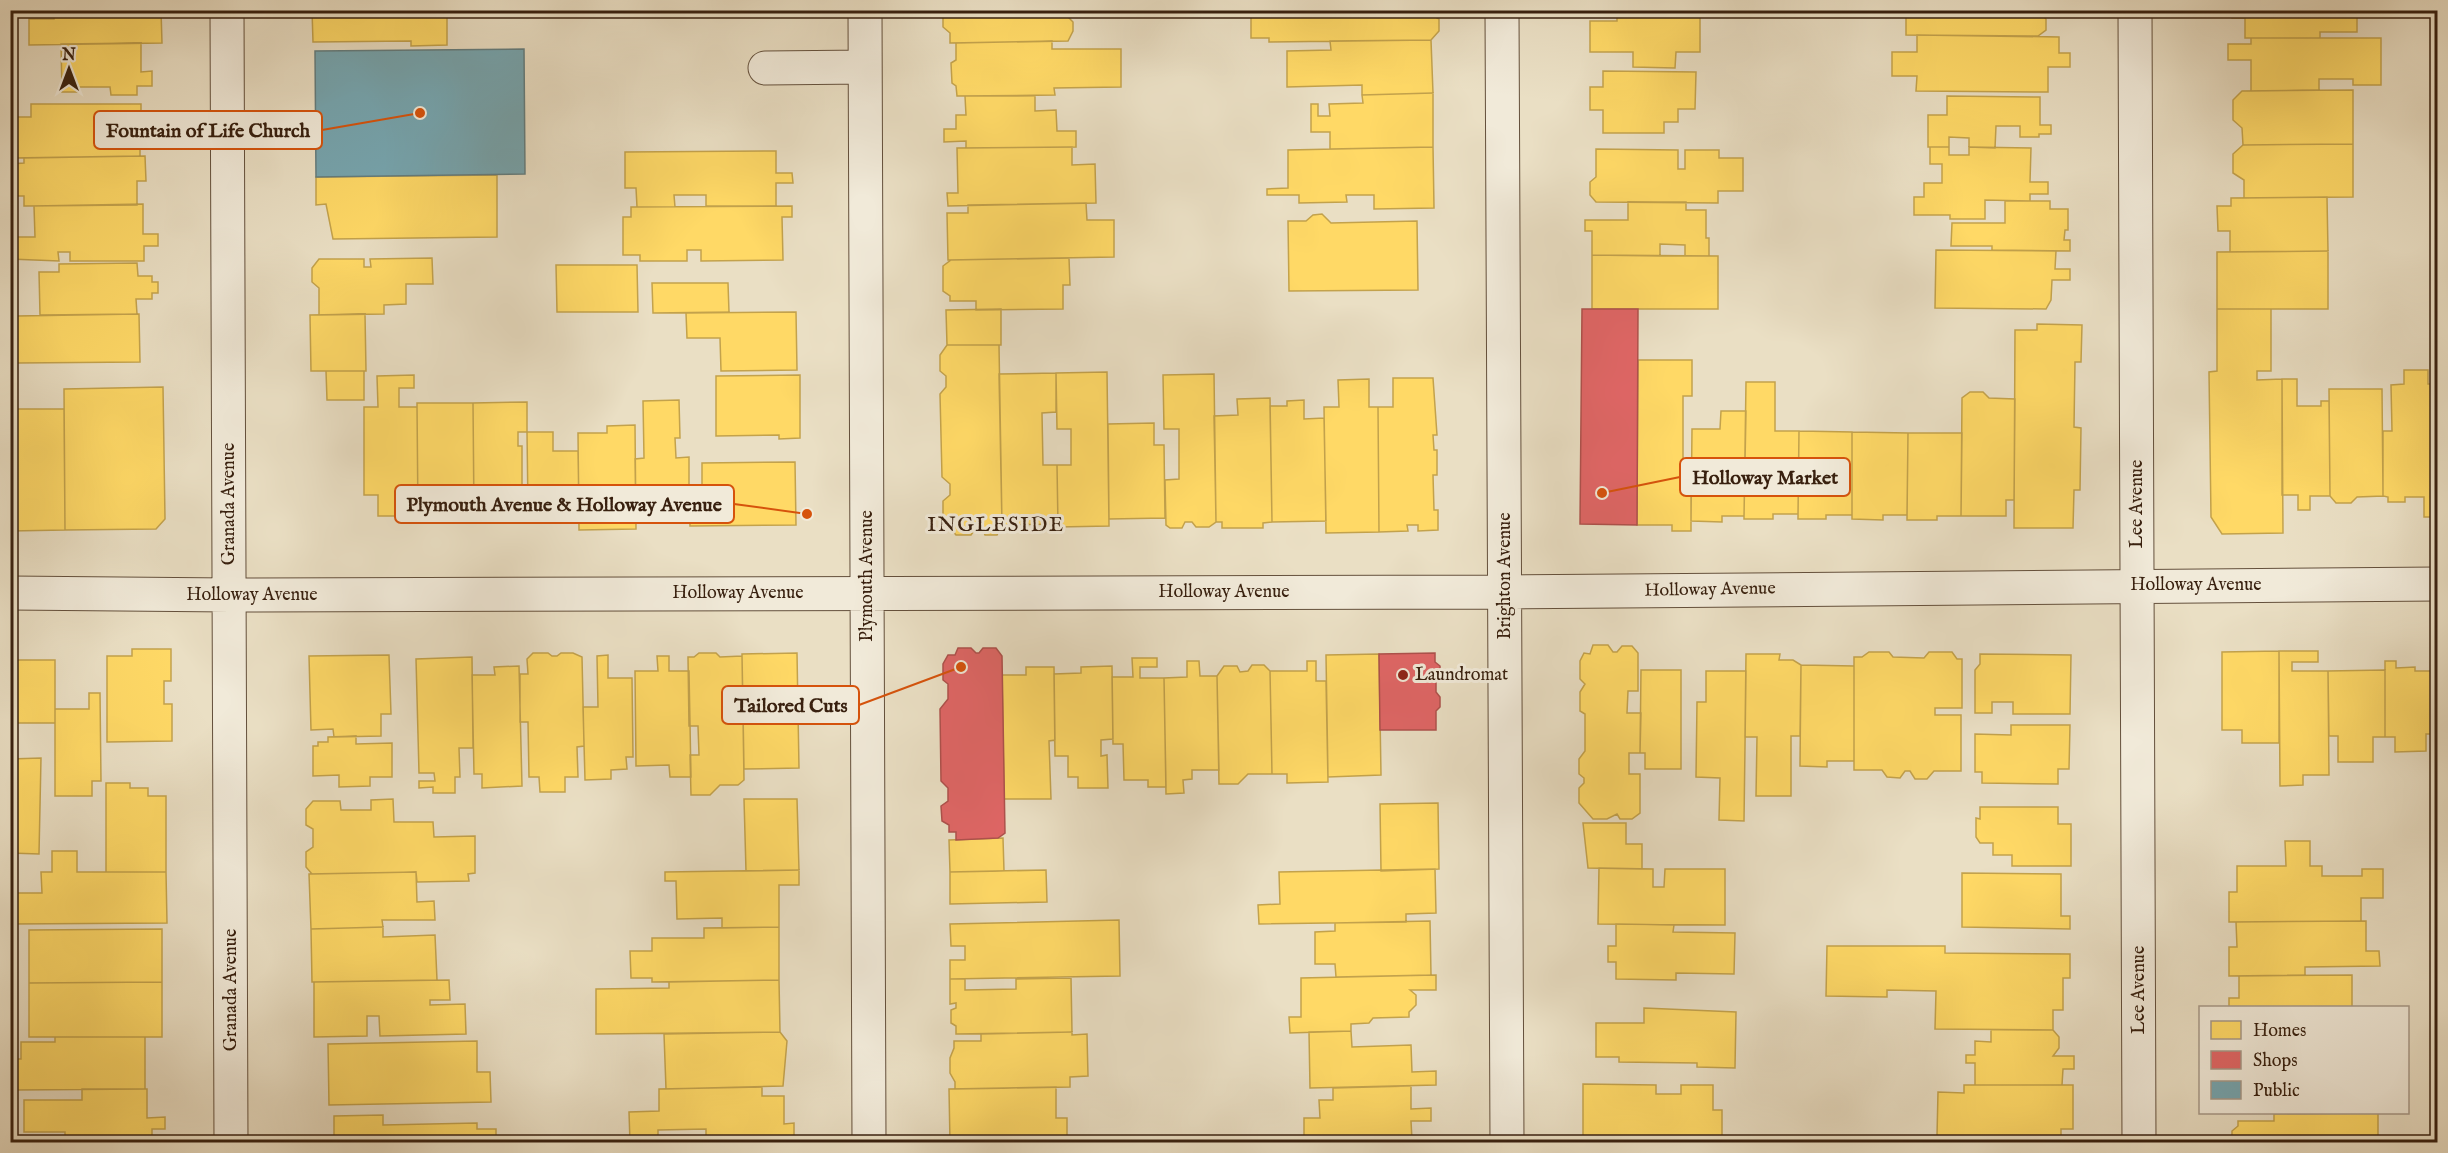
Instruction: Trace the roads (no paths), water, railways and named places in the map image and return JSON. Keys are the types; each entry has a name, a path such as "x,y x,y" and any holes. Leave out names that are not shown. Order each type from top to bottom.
{"street":[{"name":"Granada Avenue","path":"227,10 231,1143"},
{"name":"Plymouth Avenue","path":"865,10 869,1143"},
{"name":"Brighton Avenue","path":"1502,10 1507,1143"},
{"name":"Lee Avenue","path":"2135,10 2139,1143"},
{"path":"765,68 865,67"},
{"name":"Holloway Avenue","path":"10,593 230,595 1506,592 2438,584"}],"place":[{"name":"Fountain of Life Church","path":"420,113"},
{"name":"Holloway Market","path":"1602,493"},
{"name":"Plymouth Avenue & Holloway Avenue","path":"807,514"},
{"name":"Tailored Cuts","path":"961,667"},
{"name":"Laundromat","path":"1403,675"}],"district":[{"name":"INGLESIDE","path":"996,525"}]}
